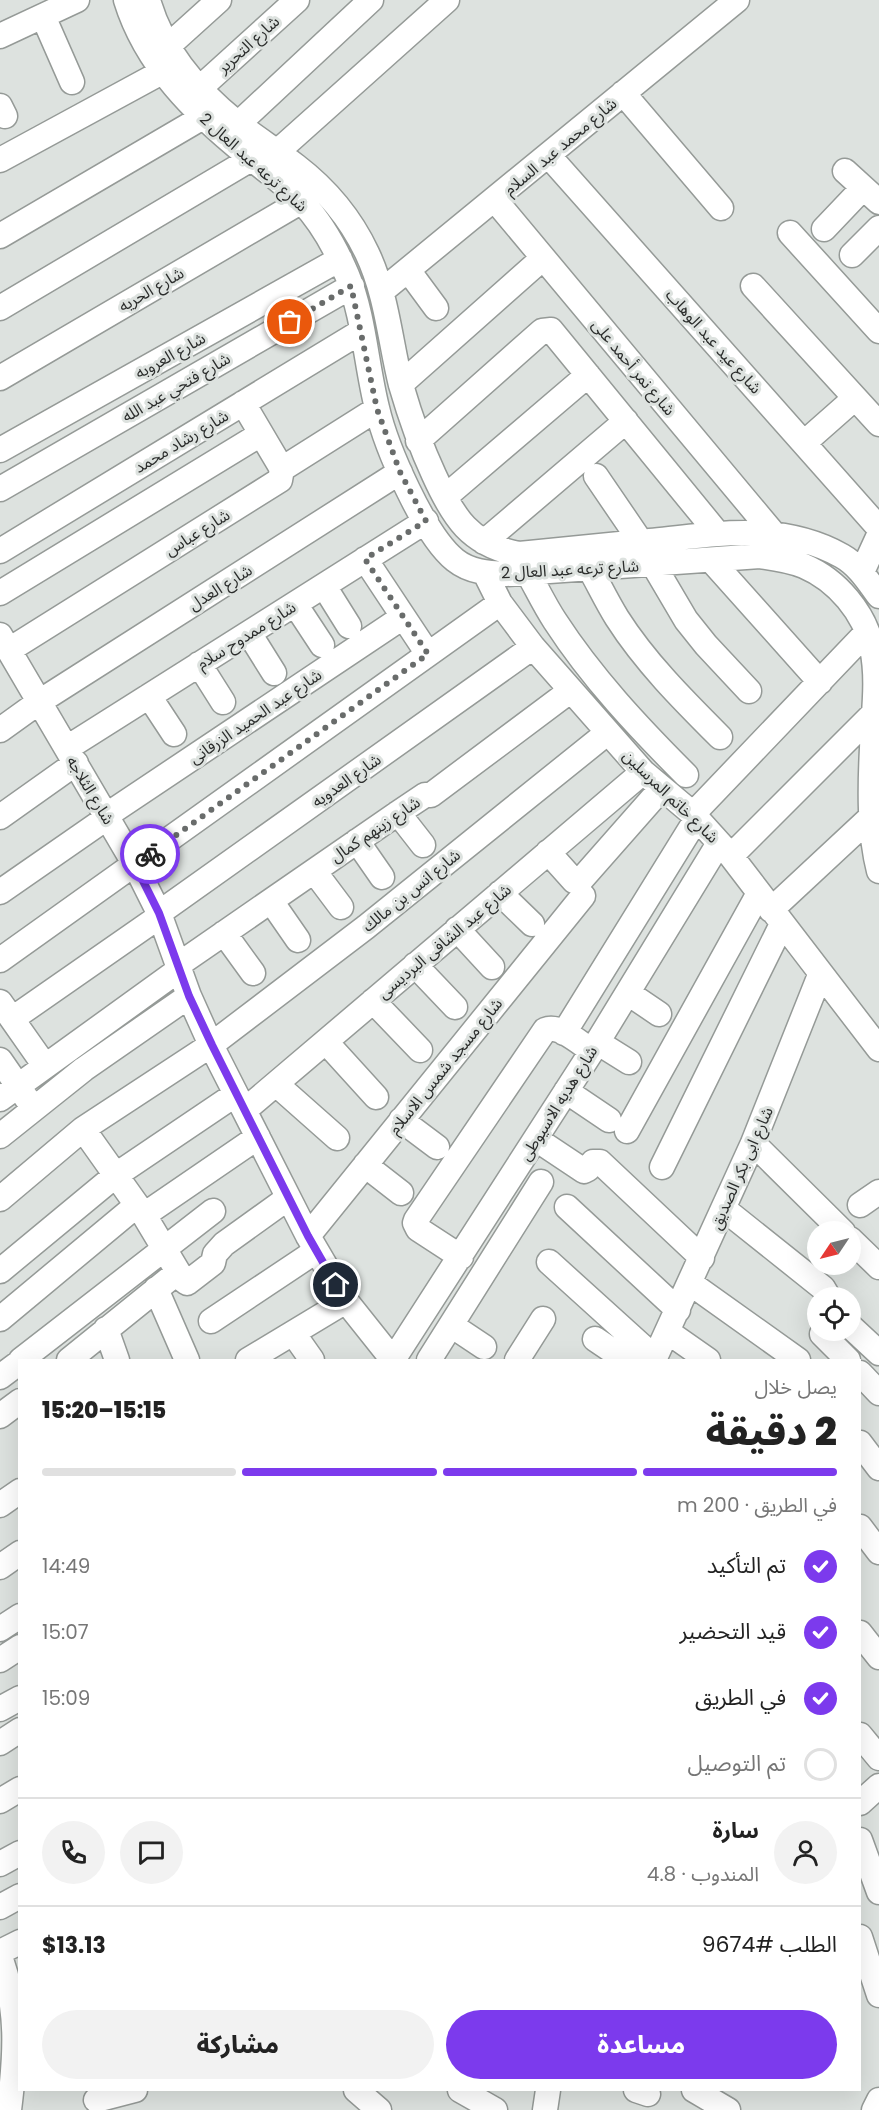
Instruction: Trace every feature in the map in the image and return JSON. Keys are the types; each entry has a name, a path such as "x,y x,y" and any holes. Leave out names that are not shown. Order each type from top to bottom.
{"street":[{"path":"0,36 45,10 77,0"},
{"name":"شارع ترعه عبد العال 2","path":"126,0 144,45 162,72 203,117 302,201 320,225 340,259 351,286 377,409 400,472 430,528 456,560 485,573 528,573 760,556 783,559 805,566 825,578 843,593 857,612 873,642 876,678 871,770 879,871"},
{"name":"شارع ترعه عبد العال 2","path":"148,0 154,22 167,47 200,88 237,124 317,184 350,222 370,259 382,291 401,384 418,441 444,497 458,520 470,532 501,550 519,554 718,534 773,533 821,546 843,557 862,573 879,596"},
{"path":"167,47 219,0"},
{"name":"شارع التحرير","path":"200,88 297,0"},
{"path":"237,124 371,0"},
{"path":"277,152 447,0"},
{"name":"شارع محمد عبد السلام","path":"382,291 736,0"},
{"path":"45,10 72,82"},
{"path":"0,160 162,72"},
{"path":"623,93 721,208"},
{"path":"0,236 203,117"},
{"name":"شارع عيد عبد الوهاب","path":"548,155 879,528"},
{"path":"0,308 251,159"},
{"path":"824,229 871,195 845,171"},
{"name":"شارع نمر أحمد على","path":"495,200 773,533"},
{"name":"شارع الحريه","path":"0,378 302,201"},
{"path":"852,255 879,228"},
{"path":"790,234 879,331"},
{"path":"401,384 543,258"},
{"name":"شارع العروبه","path":"0,450 340,259"},
{"path":"408,270 436,308"},
{"name":"شارع فتحي عبد الله","path":"0,489 351,286"},
{"path":"753,286 879,424"},
{"path":"418,441 544,330 551,330 718,534"},
{"name":"شارع رشاد محمد","path":"0,551 362,331"},
{"path":"444,497 588,375"},
{"path":"804,443 855,398"},
{"path":"243,403 282,470"},
{"name":"شارع عباس","path":"5,642 280,480 282,470 377,409"},
{"path":"484,542 626,421"},
{"path":"0,593 261,434"},
{"name":"شارع العدل","path":"0,730 39,702 400,472"},
{"path":"596,476 641,542"},
{"name":"شارع ممدوح سلام","path":"0,817 71,756 149,696 365,559 430,528 458,520"},
{"path":"862,573 879,535"},
{"path":"365,559 428,654"},
{"path":"711,560 820,682"},
{"path":"653,564 686,620 749,691"},
{"path":"590,569 617,618 648,660 720,737"},
{"name":"شارع خاتم المرسلين","path":"485,573 500,603 570,692 643,772 695,816 725,850 879,1049"},
{"path":"528,573 555,620 584,662 629,717 686,775"},
{"path":"324,586 349,626"},
{"path":"0,960 500,603"},
{"path":"295,604 322,645"},
{"name":"شارع عبد الحميد الزرقانى","path":"0,892 107,816 403,617"},
{"path":"249,633 274,673"},
{"name":"شارع الثلاجه","path":"5,642 135,865 160,915 189,996 312,1244 346,1301 392,1359"},
{"path":"564,1033 695,816 820,682 873,642"},
{"name":"شارع العدويه","path":"6,1010 160,915 533,647"},
{"path":"200,664 223,702"},
{"name":"شارع زينهم كمال","path":"9,1092 224,933 425,795 431,795 570,692"},
{"path":"149,696 174,734"},
{"name":"شارع هديه الاسيوطى","path":"394,1359 628,993 725,850 874,713"},
{"name":"شارع انس بن مالك","path":"0,1199 83,1129 212,1045 366,927 607,733"},
{"name":"شارع عبد الشافى البرديسى","path":"0,1271 116,1175 276,1084 643,772"},
{"path":"548,852 574,881 580,880 661,789"},
{"path":"398,813 423,845"},
{"path":"566,1091 618,1125 771,909 876,816"},
{"path":"357,841 382,877"},
{"path":"314,871 340,908"},
{"path":"500,893 532,924"},
{"name":"شارع مسجد شمس الاسلام","path":"211,1321 312,1244 365,1165 583,896"},
{"path":"271,901 298,940"},
{"path":"662,1167 771,909"},
{"path":"458,929 492,967"},
{"path":"224,933 253,974"},
{"path":"415,965 455,1007"},
{"name":"شارع ابى بكر الصديق","path":"654,1359 753,1143 820,975"},
{"path":"628,993 659,1014"},
{"path":"0,1136 33,1108 136,1031 189,996"},
{"path":"374,1001 420,1050"},
{"path":"6,1010 45,1066"},
{"path":"460,1257 418,1229 415,1224 416,1220 545,1029 553,1028 629,1062"},
{"path":"326,1041 376,1097"},
{"path":"0,1060 9,1092 33,1108"},
{"path":"276,1084 337,1138"},
{"path":"401,1120 437,1147"},
{"path":"83,1129 140,1210 184,1282 190,1283 213,1263 215,1254 224,1244 288,1198"},
{"path":"0,1319 140,1210 258,1137"},
{"path":"536,1139 584,1171 593,1162 600,1162 702,1258"},
{"path":"753,1143 832,1221"},
{"path":"365,1165 401,1193"},
{"path":"430,1359 541,1182"},
{"path":"567,1207 678,1310"},
{"path":"724,1209 822,1287"},
{"path":"23,1359 213,1211"},
{"path":"861,1250 879,1267"},
{"path":"549,1262 654,1359"},
{"path":"70,1359 178,1272"},
{"path":"690,1283 797,1359"},
{"path":"156,1289 187,1359"},
{"path":"250,1359 346,1301"},
{"path":"518,1359 543,1319"},
{"path":"451,1325 483,1347"},
{"path":"106,1329 117,1359"},
{"path":"668,1332 707,1359"},
{"path":"293,1333 311,1359"},
{"path":"861,1336 879,1353"},
{"path":"819,1359 821,1341"},
{"path":"830,1341 847,1359"},
{"path":"598,1348 624,1359"},
{"path":"0,1377 18,1363"},
{"path":"861,1374 879,1393"},
{"path":"861,1444 879,1468"},
{"path":"0,1505 18,1492"},
{"path":"861,1528 879,1552"},
{"path":"0,1566 18,1554"},
{"path":"0,1629 18,1617"},
{"path":"861,1634 879,1657"},
{"path":"0,1709 18,1699"},
{"path":"0,1743 18,1731"},
{"path":"861,1736 879,1758"},
{"path":"861,1802 879,1786"},
{"path":"0,1801 18,1790"},
{"path":"861,1843 879,1892"},
{"path":"0,1864 18,1855"},
{"path":"0,1907 18,1897"},
{"path":"861,1941 872,1996"},
{"path":"9,2110 17,2056 17,2009 0,1954 18,1943"},
{"path":"96,2100 129,2091"},
{"path":"357,2091 379,2110"},
{"path":"462,2091 495,2110"},
{"path":"545,2110 548,2091"},
{"path":"696,2091 728,2110"},
{"path":"874,2110 879,2100"}],"way so far":[{"path":"150,854 428,654 365,559 426,521 400,472 377,409 351,286 290,322"}],"route":[{"path":"150,854 135,865 159,913 189,996 298,1217 336,1285"}]}
